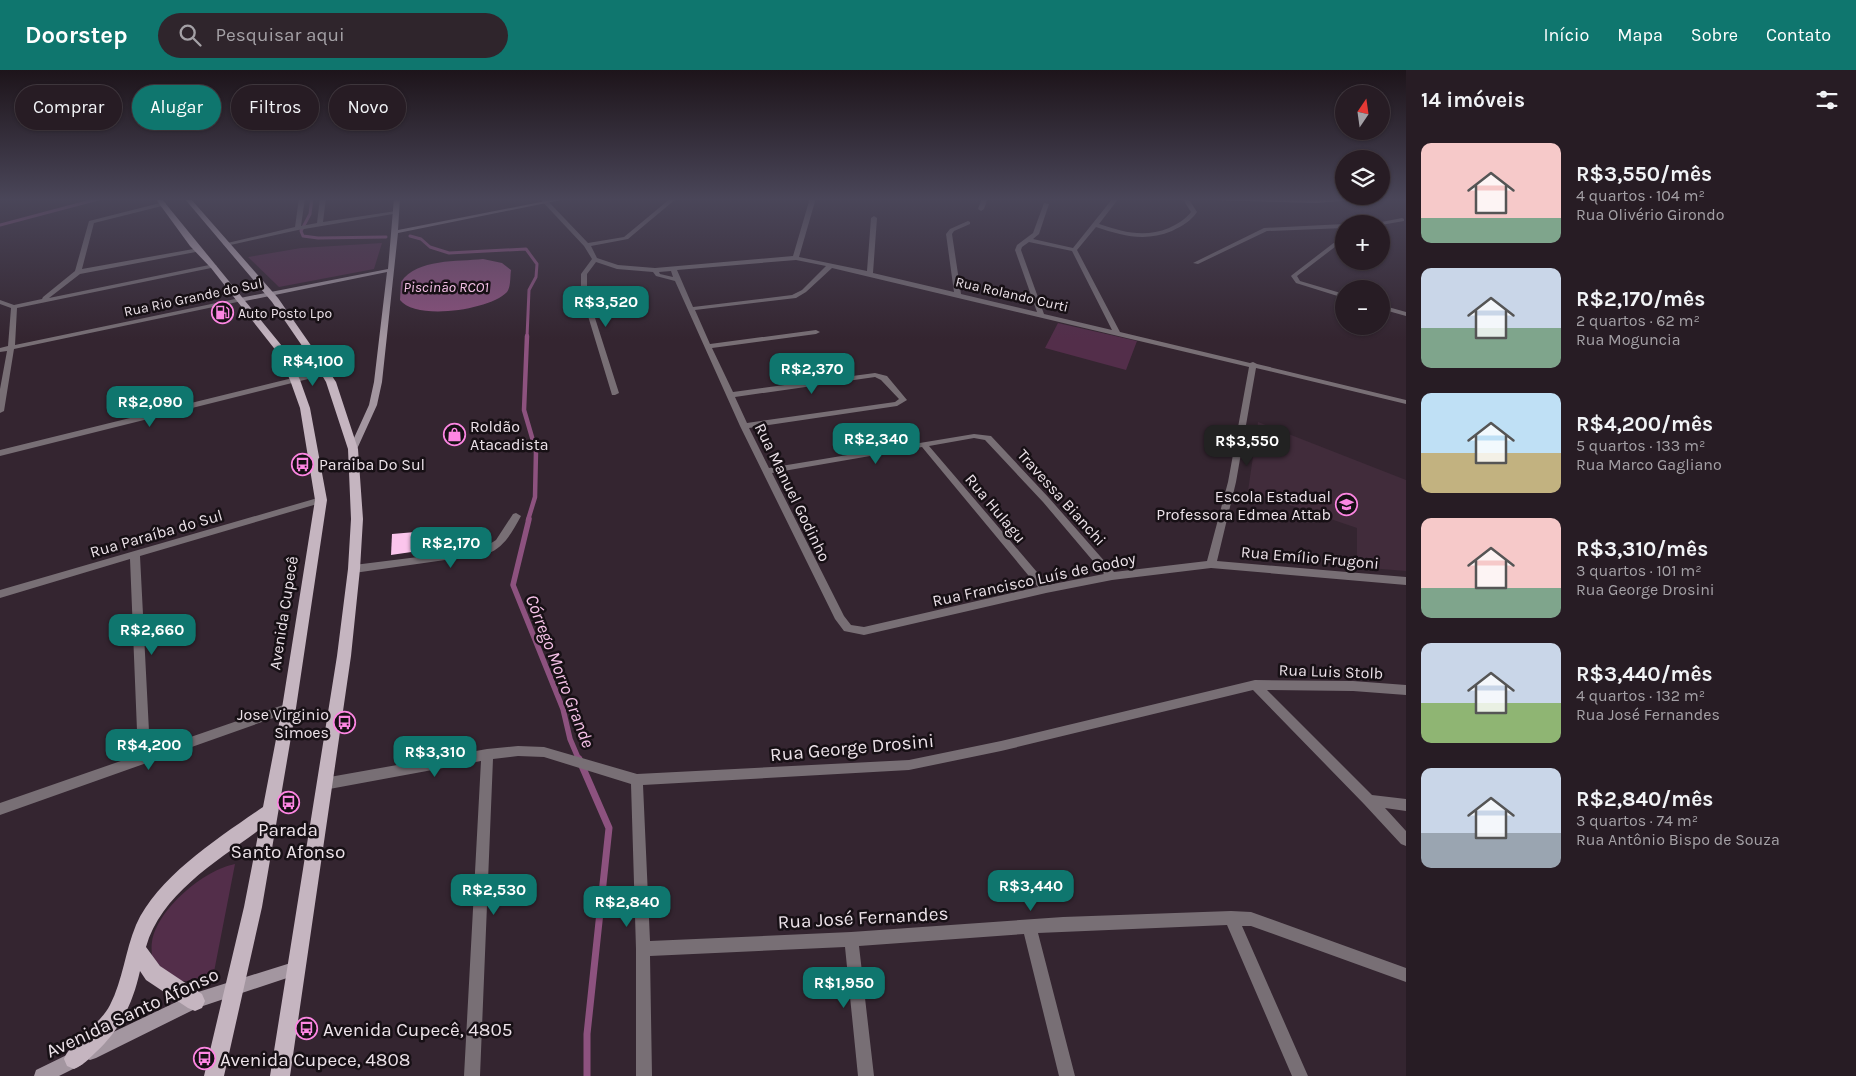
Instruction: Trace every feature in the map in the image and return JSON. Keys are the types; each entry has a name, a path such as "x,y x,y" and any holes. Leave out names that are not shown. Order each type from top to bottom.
{"main road":[{"name":"Avenida Cupecê","path":"195,245 281,351 295,380 305,408 321,500 289,708 252,907 214,1076"},
{"path":"227,245 270,294 325,372 331,382 353,449 357,519 354,569 344,656 280,1076"},
{"path":"74,1060 109,1026 118,1011 145,925 168,894 203,863 268,813"},
{"path":"138,951 153,973 195,1001"}],"street":[{"path":"78,272 85,245"},
{"path":"353,449 373,405 378,382 393,245"},
{"path":"587,245 595,259 584,274 584,294 615,393"},
{"path":"796,258 800,245"},
{"path":"870,274 872,245"},
{"path":"950,245 958,294"},
{"path":"1022,245 1018,250 1041,314"},
{"path":"1039,245 1076,252"},
{"path":"1076,252 1081,245"},
{"path":"1196,263 1233,245"},
{"path":"1333,245 1295,274 1294,278 1298,282 1335,293"},
{"path":"41,301 78,272 199,250"},
{"path":"1076,252 1117,332"},
{"name":"Rua Rolando Curti","path":"595,259 617,267 655,270 796,258 958,294 1406,402"},
{"path":"0,302 14,307 214,266"},
{"path":"690,308 794,297 804,291 830,266"},
{"name":"Rua Manuel Godinho","path":"673,269 744,426 843,624 856,631 864,631"},
{"name":"Rua Rio Grande do Sul","path":"0,350 390,270"},
{"path":"655,270 658,275 678,280"},
{"path":"0,411 10,348 14,307"},
{"path":"1390,310 1406,314"},
{"path":"708,346 816,332"},
{"path":"1211,564 1232,482 1253,364"},
{"path":"0,453 325,372"},
{"path":"730,395 875,375 884,378 900,395 902,400 897,404 744,426"},
{"name":"Travessa Bianchi","path":"924,445 974,436 988,438 1046,500 1112,576"},
{"path":"766,471 924,445"},
{"name":"Rua Hulagu","path":"924,445 1046,589"},
{"name":"Rua Paraíba do Sul","path":"0,594 321,500"},
{"path":"354,569 484,552 493,549 502,541 516,516"},
{"path":"135,555 144,758"},
{"name":"Rua Francisco Luís de Godoy","path":"864,631 1046,589 1112,576 1211,564"},
{"name":"Rua Emílio Frugoni","path":"1211,564 1406,581"},
{"path":"1255,685 1406,840"},
{"name":"Rua George Drosini","path":"324,784 487,754 518,751 544,752 637,780 909,765 1010,744 1255,685"},
{"name":"Rua Luis Stolb","path":"1255,685 1353,686 1406,690"},
{"path":"0,809 289,708"},
{"path":"472,1076 487,754"},
{"path":"637,780 643,949 644,1076"},
{"path":"1369,800 1406,805"},
{"path":"1231,918 1300,1076"},
{"name":"Rua José Fernandes","path":"643,949 852,939 1063,924 1231,918 1250,920 1406,975"},
{"path":"1029,927 1067,1076"},
{"path":"852,939 866,1076"},
{"name":"Avenida Santo Afonso","path":"42,1076 195,1001 297,968"}],"shaded area":[{"path":"381,245 374,269 279,287 248,257 301,248"},
{"path":"1058,323 1137,341 1126,370 1045,348"},
{"name":"Escola Estadual Professora Edmea Attab","path":"1258,422 1406,480 1406,571 1357,567 1357,528 1248,491"},
{"path":"235,864 213,977 190,981 175,981 152,958 152,944 156,929 172,904 196,883 210,874"}],"water":[{"name":"Piscinão RCO1","path":"483,259 502,263 511,270 508,290 498,298 485,304 453,311 421,310 408,306 400,300 401,282 408,274 417,269 427,265 450,261"}],"building":[{"path":"427,531 425,550 391,555 392,534"}],"waterway":[{"path":"428,245 449,253 526,249 537,264 536,277 529,290 527,337"},
{"name":"Córrego Morro Grande","path":"527,336 524,410 536,451 535,497 528,520"},
{"name":"Córrego Morro Grande","path":"529,519 513,585 563,709 570,739 579,760"},
{"name":"Córrego Morro Grande","path":"579,759 609,828 587,1034 587,1076"}],"place":[{"name":"Auto Posto Lpo","path":"222,313"},
{"name":"Roldão Atacadista","path":"454,435"},
{"name":"Paraiba Do Sul","path":"303,464"},
{"name":"Escola Estadual Professora Edmea Attab","path":"1347,505"},
{"name":"Jose Virginio Simoes","path":"345,723"},
{"name":"Parada Santo Afonso","path":"288,803"},
{"name":"Avenida Cupecê, 4805","path":"307,1029"},
{"name":"Avenida Cupece, 4808","path":"204,1059"}]}
